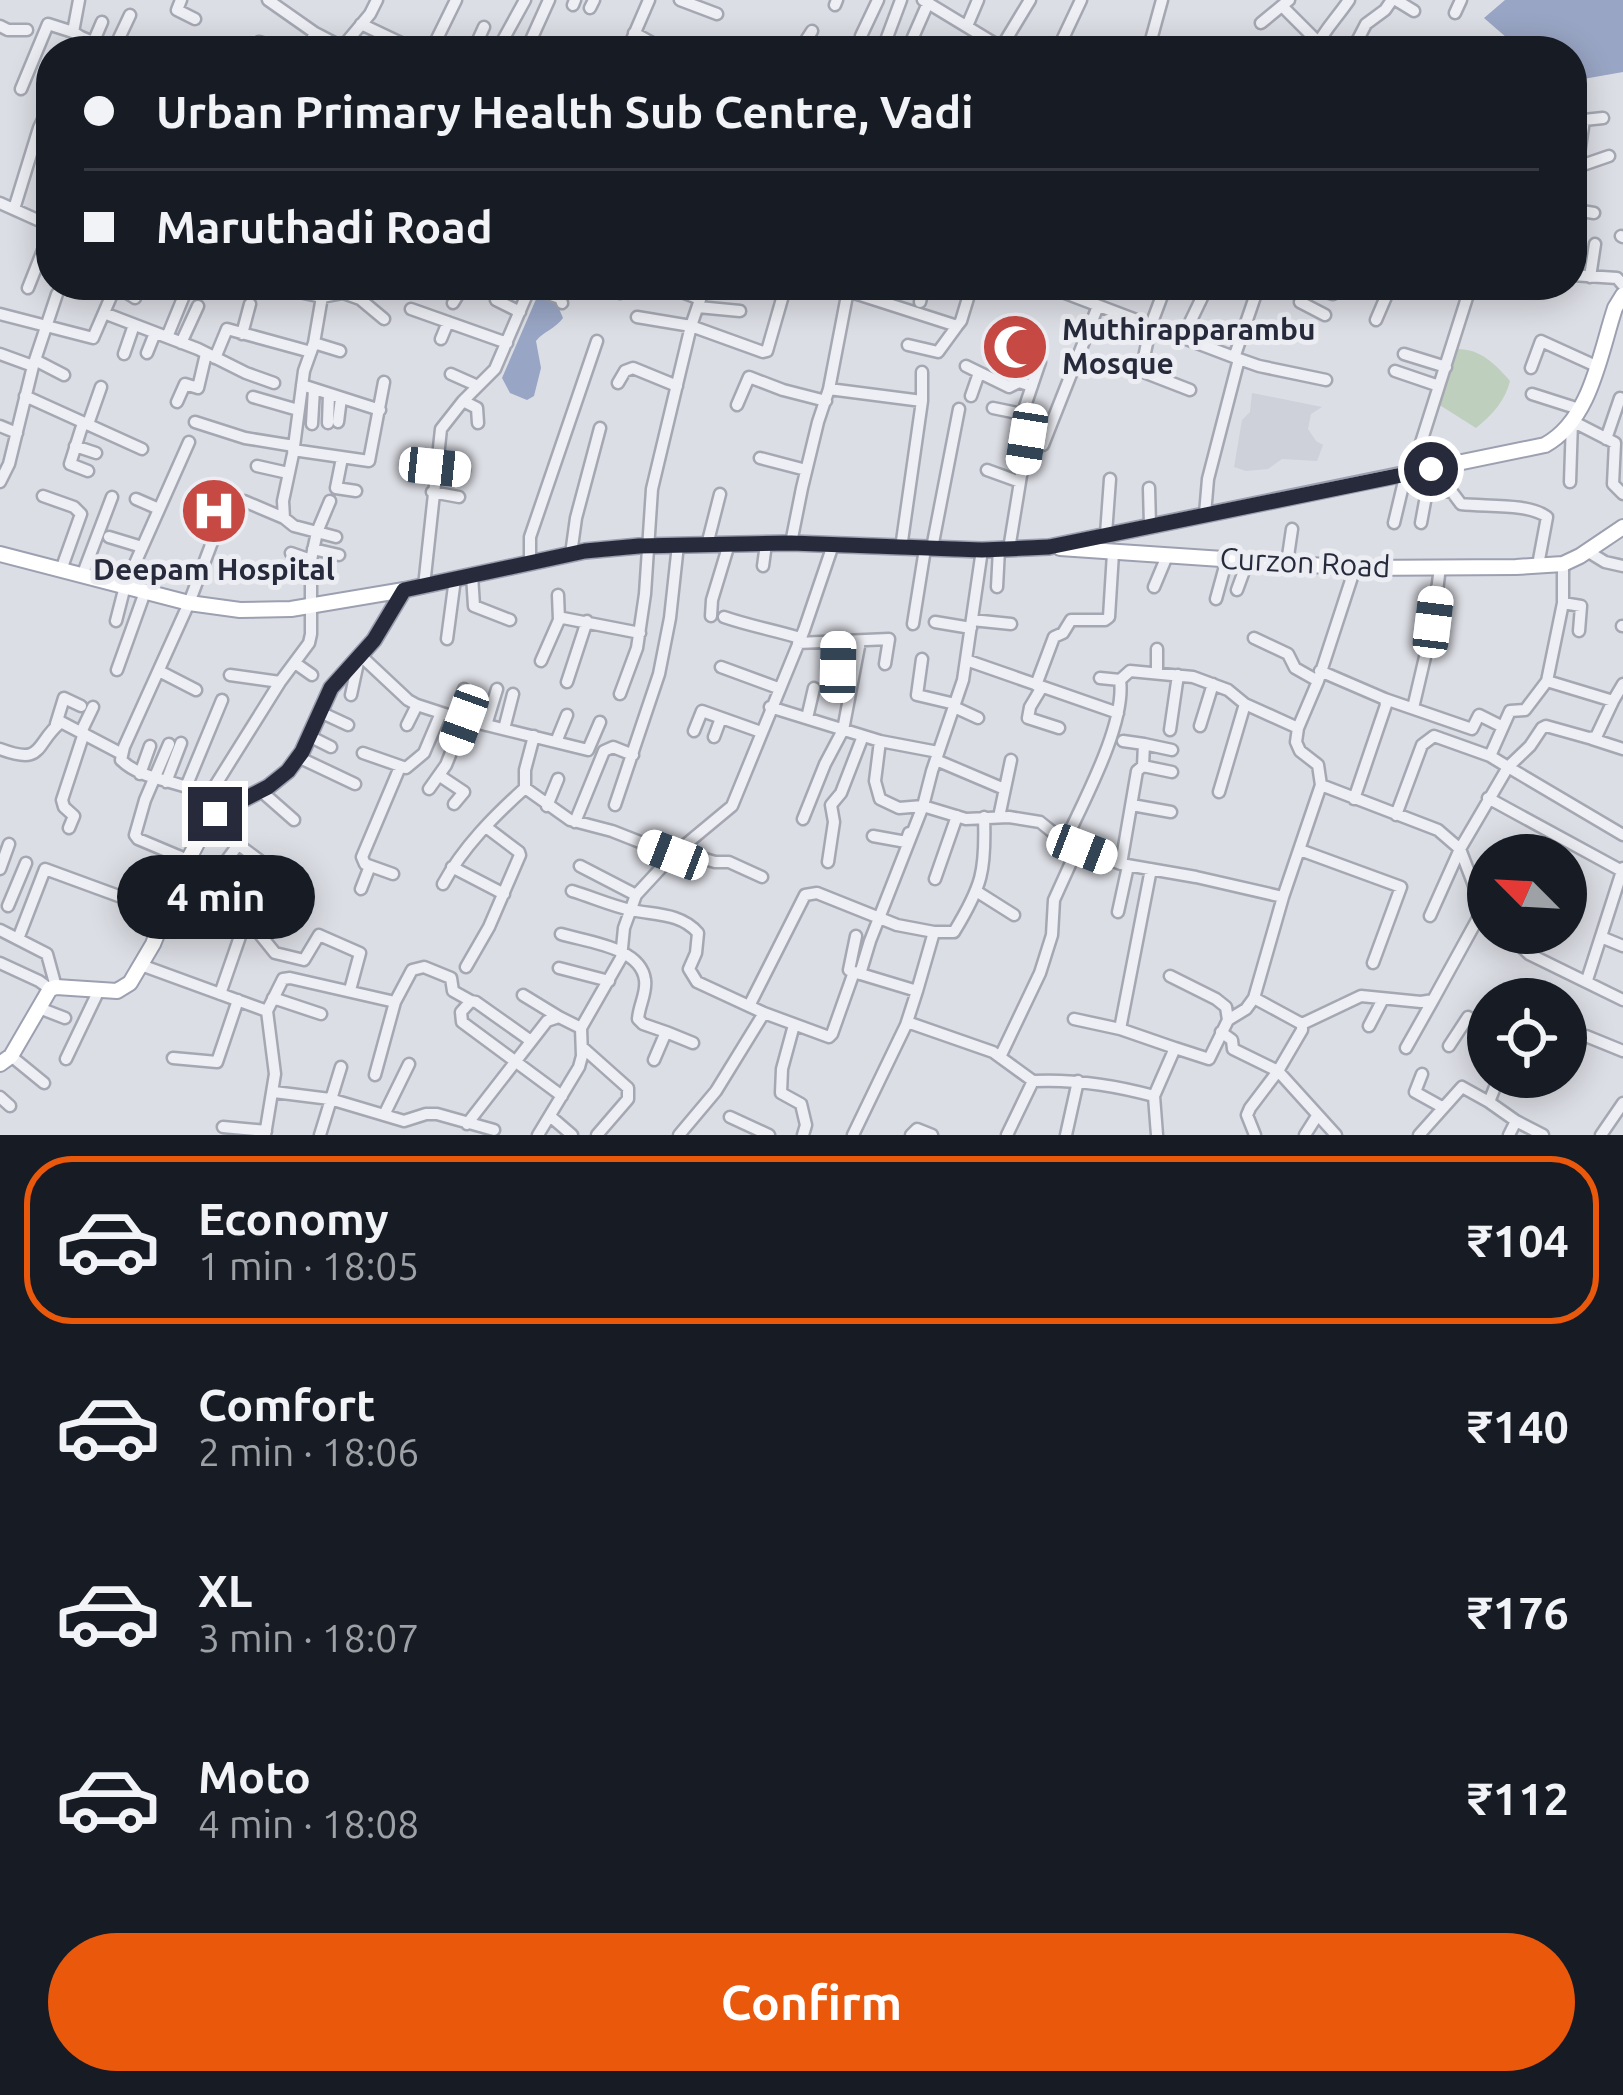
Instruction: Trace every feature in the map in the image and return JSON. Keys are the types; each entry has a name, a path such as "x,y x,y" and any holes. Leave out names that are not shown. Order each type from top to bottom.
{"main road":[{"path":"0,554 189,603 240,610 291,609 571,554 647,546 1049,547 1545,445 1576,415 1623,295"},
{"name":"Curzon Road","path":"1049,547 1355,568 1538,565 1563,564 1623,527"},
{"path":"3,1062 53,988 123,990 153,944 188,860 212,818 288,771 331,688 374,640 404,590"}],"street":[{"path":"79,0 82,36"},
{"path":"181,0 177,10 195,19"},
{"path":"268,0 318,36"},
{"path":"351,36 377,0"},
{"path":"435,0 453,4 438,36"},
{"path":"505,36 525,0"},
{"path":"533,36 549,0"},
{"path":"680,0 717,14"},
{"path":"861,36 878,0"},
{"path":"888,36 901,0"},
{"path":"967,26 978,0"},
{"path":"1004,36 1030,0"},
{"path":"1064,36 1081,0"},
{"path":"1152,36 1162,0"},
{"path":"1321,36 1349,0"},
{"path":"1360,36 1366,24 1394,0 1414,11"},
{"path":"1455,13 1461,0"},
{"path":"633,36 644,1"},
{"path":"928,3 980,36"},
{"path":"920,35 928,3"},
{"path":"914,36 928,3"},
{"path":"1261,23 1285,3 1309,36"},
{"path":"118,36 130,15"},
{"path":"83,36 102,22"},
{"path":"43,36 48,24 79,36"},
{"path":"361,24 386,36"},
{"path":"480,36 484,27"},
{"path":"0,48 4,28 27,30"},
{"path":"809,36 812,31"},
{"path":"634,33 640,36"},
{"path":"21,89 36,53"},
{"path":"1587,120 1603,118"},
{"path":"14,209 36,138"},
{"path":"1587,157 1609,156"},
{"path":"0,203 36,220"},
{"path":"1587,212 1594,213"},
{"path":"1590,277 1595,244"},
{"path":"28,288 36,267"},
{"path":"1587,277 1617,278 1623,285"},
{"path":"0,482 55,300"},
{"path":"0,314 93,338 110,300"},
{"path":"147,353 182,300"},
{"path":"312,424 308,387 321,300"},
{"path":"361,300 384,319"},
{"path":"496,300 520,312"},
{"path":"424,586 441,429 494,369 525,300"},
{"path":"693,300 740,311"},
{"path":"620,694 640,633 652,489 700,300"},
{"path":"637,317 691,326 763,352 782,300"},
{"path":"791,543 847,300"},
{"path":"883,300 957,326"},
{"path":"908,345 938,352 962,321 968,300"},
{"path":"1087,300 1259,366 1326,380"},
{"path":"1160,300 1141,371 1190,390"},
{"path":"1183,337 1201,300"},
{"path":"1205,514 1208,479 1254,300"},
{"path":"1301,300 1325,315"},
{"path":"1376,320 1385,300"},
{"path":"1394,523 1466,300"},
{"path":"242,334 250,304"},
{"path":"181,343 198,306"},
{"path":"1040,362 1020,431 1043,445 1098,306"},
{"path":"411,309 507,343"},
{"path":"104,314 274,383"},
{"path":"440,339 448,322"},
{"path":"124,354 134,325"},
{"path":"177,402 185,384 198,388 227,329 340,351"},
{"path":"530,562 530,537 597,340"},
{"path":"1531,368 1541,341 1596,366"},
{"path":"0,353 64,375"},
{"path":"1404,354 1446,367"},
{"path":"965,366 1009,387 1019,382 1032,386"},
{"path":"618,383 628,368 677,386"},
{"path":"1396,371 1439,386"},
{"path":"901,548 922,372"},
{"path":"239,391 246,373"},
{"path":"971,396 979,373"},
{"path":"451,374 478,386"},
{"path":"737,405 748,377 828,395 922,400"},
{"path":"195,422 245,438 369,461 384,382"},
{"path":"88,471 70,464 101,387"},
{"path":"308,387 380,410"},
{"path":"284,518 298,410 308,387"},
{"path":"1532,394 1576,415 1615,442"},
{"path":"25,396 142,449"},
{"path":"333,423 335,396"},
{"path":"253,398 298,410"},
{"path":"1620,398 1613,484 1623,494"},
{"path":"463,401 477,409 478,423"},
{"path":"359,423 364,405"},
{"path":"993,408 1022,414"},
{"path":"914,624 959,409"},
{"path":"1570,482 1576,415"},
{"path":"0,426 17,433"},
{"path":"571,554 600,428"},
{"path":"997,587 1027,439"},
{"path":"116,621 124,586 189,442"},
{"path":"75,446 96,453"},
{"path":"342,458 336,488 356,491"},
{"path":"760,458 806,470"},
{"path":"257,466 288,473"},
{"path":"435,467 464,470"},
{"path":"1421,524 1431,469"},
{"path":"987,470 1020,482"},
{"path":"1106,534 1110,478"},
{"path":"1149,488 1150,525"},
{"path":"1427,488 1452,492 1461,504 1542,512 1547,517 1538,565"},
{"path":"432,492 459,497"},
{"path":"707,545 721,494"},
{"path":"43,496 81,514 61,570"},
{"path":"82,576 112,496"},
{"path":"136,499 159,509"},
{"path":"283,878 238,845 212,818 208,797 309,643 312,555 330,501"},
{"path":"244,502 294,526 336,537"},
{"path":"208,797 140,774 124,764 122,754 217,529"},
{"path":"1287,563 1292,529"},
{"path":"109,538 142,548"},
{"path":"729,544 712,600 717,616 799,640 889,639 885,664"},
{"path":"763,566 766,544"},
{"path":"615,805 662,661 678,545"},
{"path":"538,1135 579,1067 581,1028 621,952 635,895 732,806 833,545"},
{"path":"572,891 693,926 698,933 689,969 697,982 823,1037 832,1034 850,981 880,918 963,680 982,550"},
{"path":"1587,551 1604,562 1623,566"},
{"path":"291,553 339,555"},
{"path":"1059,728 1028,718 1054,637 1071,620 1108,617 1113,553"},
{"path":"1154,587 1167,556"},
{"path":"1216,599 1227,559"},
{"path":"1237,590 1248,560"},
{"path":"1490,756 1510,711 1526,710 1547,682 1563,603 1563,564"},
{"path":"1074,1019 1209,1059 1228,1019 1254,998 1322,785 1318,765 1296,742 1298,728 1355,568"},
{"path":"1413,708 1440,568"},
{"path":"472,575 474,606 510,620"},
{"path":"447,639 455,579"},
{"path":"117,670 145,592"},
{"path":"541,661 559,620 558,596"},
{"path":"1563,603 1581,606 1579,631"},
{"path":"559,620 640,633"},
{"path":"567,682 587,621"},
{"path":"935,622 1011,624"},
{"path":"1254,638 1288,654 1295,668 1472,729 1479,715 1502,726"},
{"path":"803,819 843,730 860,641"},
{"path":"838,667 839,643"},
{"path":"1156,649 1157,673"},
{"path":"635,654 662,661"},
{"path":"360,655 417,705 588,750 604,752 613,747 633,755"},
{"path":"351,695 360,655"},
{"path":"922,659 917,695 954,705 978,718"},
{"path":"966,660 1118,713"},
{"path":"296,663 312,675"},
{"path":"721,667 778,688"},
{"path":"159,670 196,689"},
{"path":"1064,842 1095,776 1118,713 1120,680 1126,673 1178,675 1213,684 1298,728"},
{"path":"230,675 280,682"},
{"path":"1170,730 1178,675"},
{"path":"1100,678 1120,680"},
{"path":"1547,682 1612,701"},
{"path":"1589,738 1598,734 1623,683"},
{"path":"1200,725 1213,684"},
{"path":"363,753 406,768 453,717 464,688"},
{"path":"807,718 814,688"},
{"path":"486,725 496,689"},
{"path":"504,729 513,694"},
{"path":"0,749 32,756 56,724 64,698 87,706 62,800 74,816 69,828"},
{"path":"1354,799 1385,699"},
{"path":"186,787 212,742 222,700"},
{"path":"1219,792 1245,704"},
{"path":"407,725 417,705"},
{"path":"770,707 937,756 1002,788"},
{"path":"694,731 702,711 761,731"},
{"path":"320,712 348,725"},
{"path":"556,742 567,715"},
{"path":"429,789 453,752 453,717"},
{"path":"714,737 721,718"},
{"path":"56,724 64,722 122,754"},
{"path":"588,750 600,722"},
{"path":"1430,916 1488,798 1542,728 1551,725 1623,749"},
{"path":"309,736 331,747"},
{"path":"443,884 486,826 525,788 534,736"},
{"path":"828,862 834,822 831,805 842,794 863,736"},
{"path":"1396,814 1422,746 1434,736 1490,756 1623,835"},
{"path":"880,741 875,782 880,799 899,808 921,807 966,819 1040,822 1064,842 1125,865 1283,897"},
{"path":"1123,741 1172,750"},
{"path":"175,743 135,835 188,860"},
{"path":"1118,912 1144,744"},
{"path":"140,774 150,746"},
{"path":"575,822 604,752"},
{"path":"298,757 355,784"},
{"path":"999,817 1011,760"},
{"path":"1142,766 1172,772"},
{"path":"393,874 370,866 362,857 400,767"},
{"path":"440,776 464,792 454,804"},
{"path":"547,806 558,779"},
{"path":"1322,785 1438,830 1460,849 1467,867"},
{"path":"525,788 575,822 676,853 728,862 763,877"},
{"path":"261,791 294,820"},
{"path":"1488,798 1622,870 1617,903 1587,980 1623,1000"},
{"path":"386,799 402,806"},
{"path":"1132,805 1171,812"},
{"path":"873,836 906,842 921,807"},
{"path":"944,841 955,816"},
{"path":"935,879 955,816"},
{"path":"749,1006 805,895 817,893 897,925 953,932 982,878 984,817"},
{"path":"466,967 519,860 519,852 486,826"},
{"path":"0,869 9,844"},
{"path":"220,869 238,845"},
{"path":"1000,1057 1040,973 1052,935 1054,900 1078,847"},
{"path":"1300,850 1401,886 1373,963"},
{"path":"26,862 4,904 29,912"},
{"path":"361,889 370,866"},
{"path":"580,866 635,895"},
{"path":"452,867 504,894"},
{"path":"18,939 45,869 184,924"},
{"path":"1120,1029 1151,869"},
{"path":"176,888 224,904"},
{"path":"176,888 208,916"},
{"path":"976,891 1014,915"},
{"path":"220,994 244,925 250,921 275,953 304,960 320,934 360,953 350,990"},
{"path":"0,929 47,954 53,988"},
{"path":"853,1135 907,1022 934,932"},
{"path":"561,934 636,960 646,988 638,1019 693,1043"},
{"path":"854,972 856,936"},
{"path":"1600,937 1623,946"},
{"path":"1406,1048 1467,942"},
{"path":"1529,954 1583,978"},
{"path":"0,963 53,988"},
{"path":"141,965 267,1011"},
{"path":"375,1076 395,1002 412,970 424,967 451,978 453,992 532,1041"},
{"path":"559,968 608,981"},
{"path":"854,972 917,991"},
{"path":"1170,976 1216,999 1226,1007 1228,1019"},
{"path":"223,1126 266,1133 274,1092 267,1011 283,979 395,1002"},
{"path":"66,1059 99,990"},
{"path":"523,995 581,1028"},
{"path":"1302,1024 1361,995 1433,1000"},
{"path":"273,998 321,1014"},
{"path":"1254,998 1302,1024"},
{"path":"1369,1026 1383,999"},
{"path":"173,1058 217,1062 238,1000"},
{"path":"471,1001 461,1012 462,1022 562,1096"},
{"path":"39,1007 65,1018"},
{"path":"679,1135 716,1091 764,1012"},
{"path":"467,1124 547,1021 559,1017"},
{"path":"1449,1046 1467,1019"},
{"path":"907,1022 993,1052 1034,1081 1115,1085 1154,1096"},
{"path":"794,1024 781,1093 801,1104 806,1125 803,1135"},
{"path":"1255,1135 1247,1115 1303,1030 1302,1024"},
{"path":"654,1060 667,1032"},
{"path":"1221,1032 1232,1040 1233,1049 1278,1071 1336,1135"},
{"path":"1587,1036 1622,1048"},
{"path":"582,1047 629,1094 596,1135"},
{"path":"1157,1135 1154,1096 1175,1048"},
{"path":"3,1062 44,1083"},
{"path":"385,1114 409,1064"},
{"path":"320,1135 341,1067"},
{"path":"1422,1074 1415,1092 1442,1107"},
{"path":"1007,1135 1034,1081"},
{"path":"1066,1135 1078,1081"},
{"path":"1418,1135 1462,1087 1543,1135"},
{"path":"274,1092 330,1099 404,1121 437,1114 497,1133"},
{"path":"1489,1102 1491,1098"},
{"path":"1601,1135 1623,1103"},
{"path":"550,1116 572,1135"},
{"path":"1305,1135 1317,1116"},
{"path":"730,1117 769,1135"},
{"path":"1509,1135 1516,1121"},
{"path":"911,1135 917,1129 932,1135"}],"shaded area":[{"path":"1252,393 1322,407 1311,414 1308,429 1323,445 1317,461 1282,459 1268,469 1246,471 1234,467"}],"green space":[{"path":"1457,349 1480,355 1510,381 1497,407 1476,428 1438,404"}],"water":[{"path":"1505,0 1623,0 1623,72 1587,78 1587,36 1505,36 1484,18"},
{"path":"536,300 557,304 563,318 536,341 541,368 534,396 527,400 510,393 502,378"}],"place":[{"name":"Muthirapparambu Mosque","path":"1015,347"},
{"name":"Deepam Hospital","path":"214,511"}],"route":[{"path":"215,814 268,787 288,771 302,752 331,688 374,640 404,590 585,551 639,546 1049,547 1431,469"}]}
